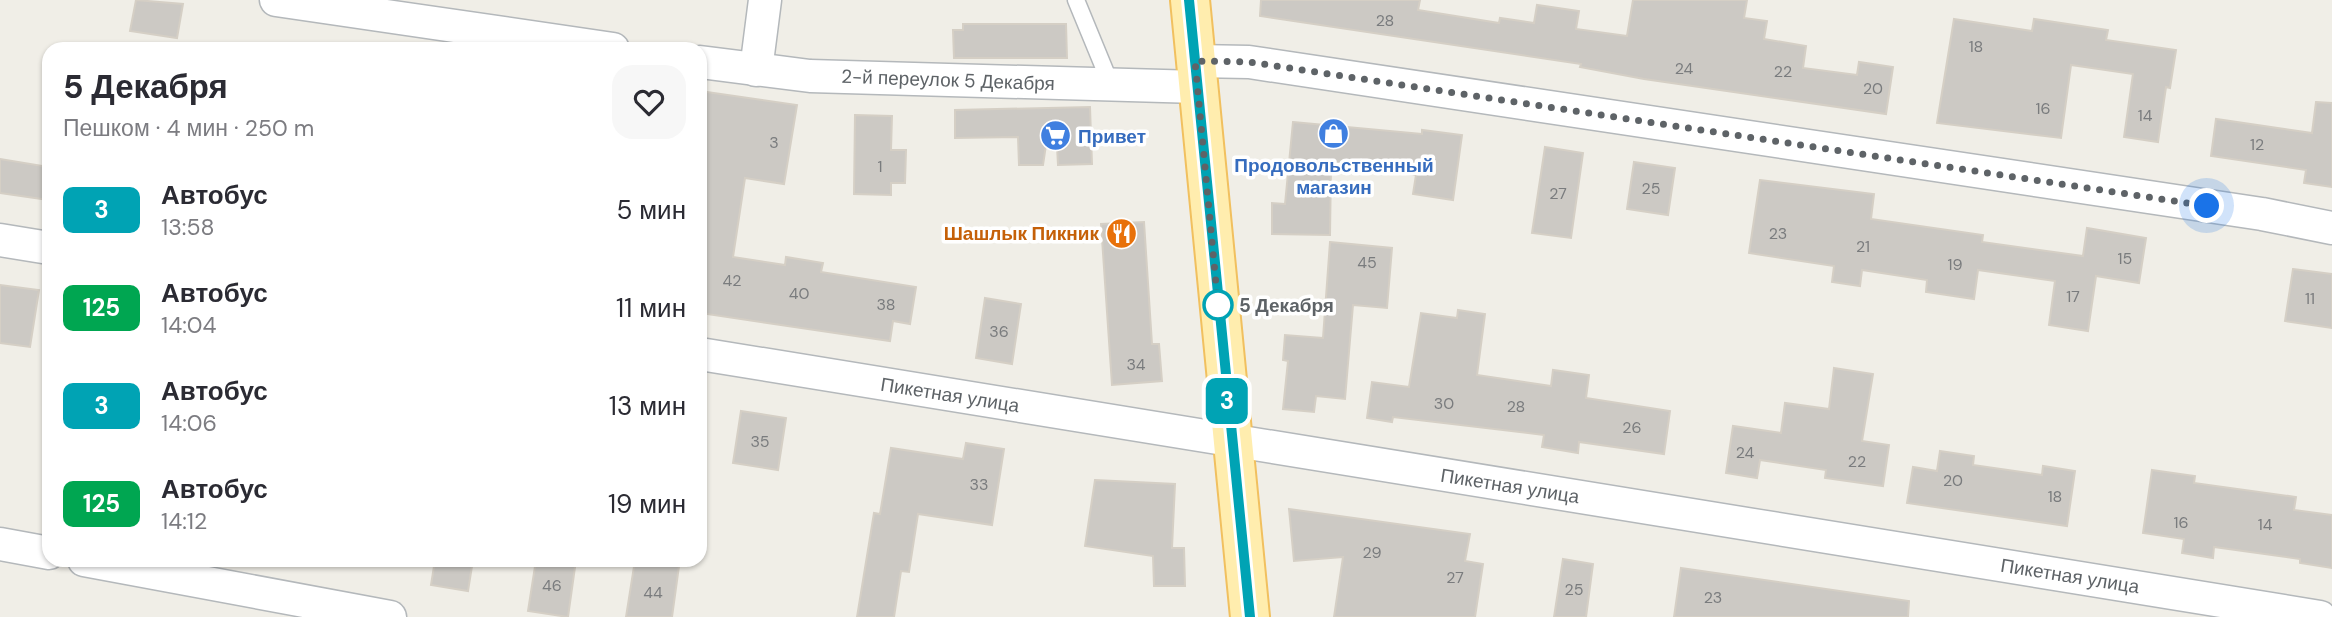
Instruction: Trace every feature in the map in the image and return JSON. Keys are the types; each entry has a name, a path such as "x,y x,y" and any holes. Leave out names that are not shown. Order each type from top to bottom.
{"main road":[{"path":"1189,0 1230,441 1250,617"}],"street":[{"path":"276,0 565,42"},
{"path":"756,70 765,0"},
{"name":"2-й переулок 5 Декабря","path":"707,63 810,76 1111,85 1263,64 2221,208 2332,228"},
{"path":"0,240 42,247"},
{"name":"Пикетная улица","path":"707,355 2320,617"},
{"path":"0,544 42,552"},
{"path":"122,567 390,617"}],"lane":[{"path":"1076,0 1111,85"}],"building":[{"path":"136,0 183,4 177,38 130,31"},
{"path":"1261,0 1420,0 1418,10 1499,23 1500,18 1534,23 1537,5 1579,11 1576,29 1627,36 1633,0 1747,0 1744,18 1767,21 1764,39 1806,46 1803,68 1857,75 1859,62 1893,67 1886,114 1644,79 1580,67 1581,64 1260,16"},
{"path":"1954,19 2032,31 2034,19 2108,30 2106,40 2176,50 2170,88 2166,87 2158,142 2124,137 2133,74 2071,65 2061,138 1937,123"},
{"path":"963,24 1066,24 1067,58 954,58 953,30 963,30"},
{"path":"707,92 797,105 784,184 745,178 733,257 785,265 786,257 823,263 821,272 916,287 910,324 893,321 890,341 707,314"},
{"path":"2316,102 2332,103 2332,187 2304,183 2306,170 2211,156 2216,119 2312,133"},
{"name":"Привет","path":"1090,107 1092,164 1058,165 1057,146 1046,145 1043,165 1019,165 1018,137 955,138 955,110"},
{"path":"855,115 892,116 891,150 906,150 905,183 891,183 891,195 854,194"},
{"path":"1293,122 1462,135 1453,200 1413,194 1416,175 1331,167 1330,235 1272,234 1272,203 1285,204"},
{"path":"1545,147 1583,153 1571,238 1532,233"},
{"path":"0,159 42,166 42,199 0,193"},
{"path":"1634,162 1675,168 1668,215 1627,209"},
{"path":"1760,180 1874,194 1871,219 1983,235 1982,242 2083,256 2087,228 2146,238 2139,283 2096,276 2088,331 2049,325 2055,281 1978,270 1974,299 1926,292 1927,280 1862,270 1860,286 1832,282 1834,266 1749,253"},
{"path":"1144,222 1152,344 1159,344 1162,381 1112,385 1101,224"},
{"path":"1330,242 1392,248 1387,308 1353,305 1345,399 1316,396 1314,412 1283,409 1288,361 1283,360 1285,335 1323,338"},
{"path":"2293,269 2332,274 2332,328 2285,321"},
{"path":"0,285 39,290 30,347 0,343"},
{"path":"985,298 1021,304 1012,364 976,358"},
{"path":"1458,310 1485,314 1477,375 1551,386 1553,370 1589,375 1586,398 1670,411 1664,454 1579,442 1578,453 1542,447 1544,435 1393,417 1392,422 1367,418 1372,382 1409,387 1421,313 1457,318"},
{"path":"1834,368 1873,374 1862,441 1889,445 1883,486 1825,478 1826,470 1760,460 1757,478 1726,473 1733,426 1781,433 1785,403 1829,409"},
{"path":"741,411 786,418 778,470 733,463"},
{"path":"966,443 1004,449 992,525 918,514 909,572 901,571 894,617 857,617 874,513 880,514 891,448 963,459"},
{"path":"1940,451 1974,456 1973,465 2042,475 2043,466 2075,471 2067,526 1907,503 1913,467 1937,471"},
{"path":"2152,470 2195,476 2194,483 2296,497 2294,510 2332,515 2332,568 2300,563 2300,559 2214,547 2213,558 2182,553 2184,539 2143,533"},
{"path":"1095,480 1175,484 1172,548 1184,548 1185,586 1154,586 1153,556 1085,546"},
{"path":"1289,509 1470,534 1465,561 1483,564 1475,617 1334,617 1343,557 1294,561"},
{"path":"1563,559 1593,564 1586,617 1554,617"},
{"path":"434,567 472,567 468,591 431,585"},
{"path":"535,567 575,567 568,617 528,611"},
{"path":"634,567 679,567 672,617 626,617"},
{"path":"1681,568 1909,601 1908,617 1674,617"}],"bus line":[{"name":"3","path":"1189,0 1230,441 1250,617"}],"place":[{"name":"Продовольственный магазин","path":"1334,134"},
{"name":"Привет","path":"1055,136"},
{"name":"Шашлык Пикник","path":"1122,233"},
{"name":"5 Декабря","path":"1218,305"}],"route":[{"path":"1218,305 1195,61 1249,62 2207,206"}]}
